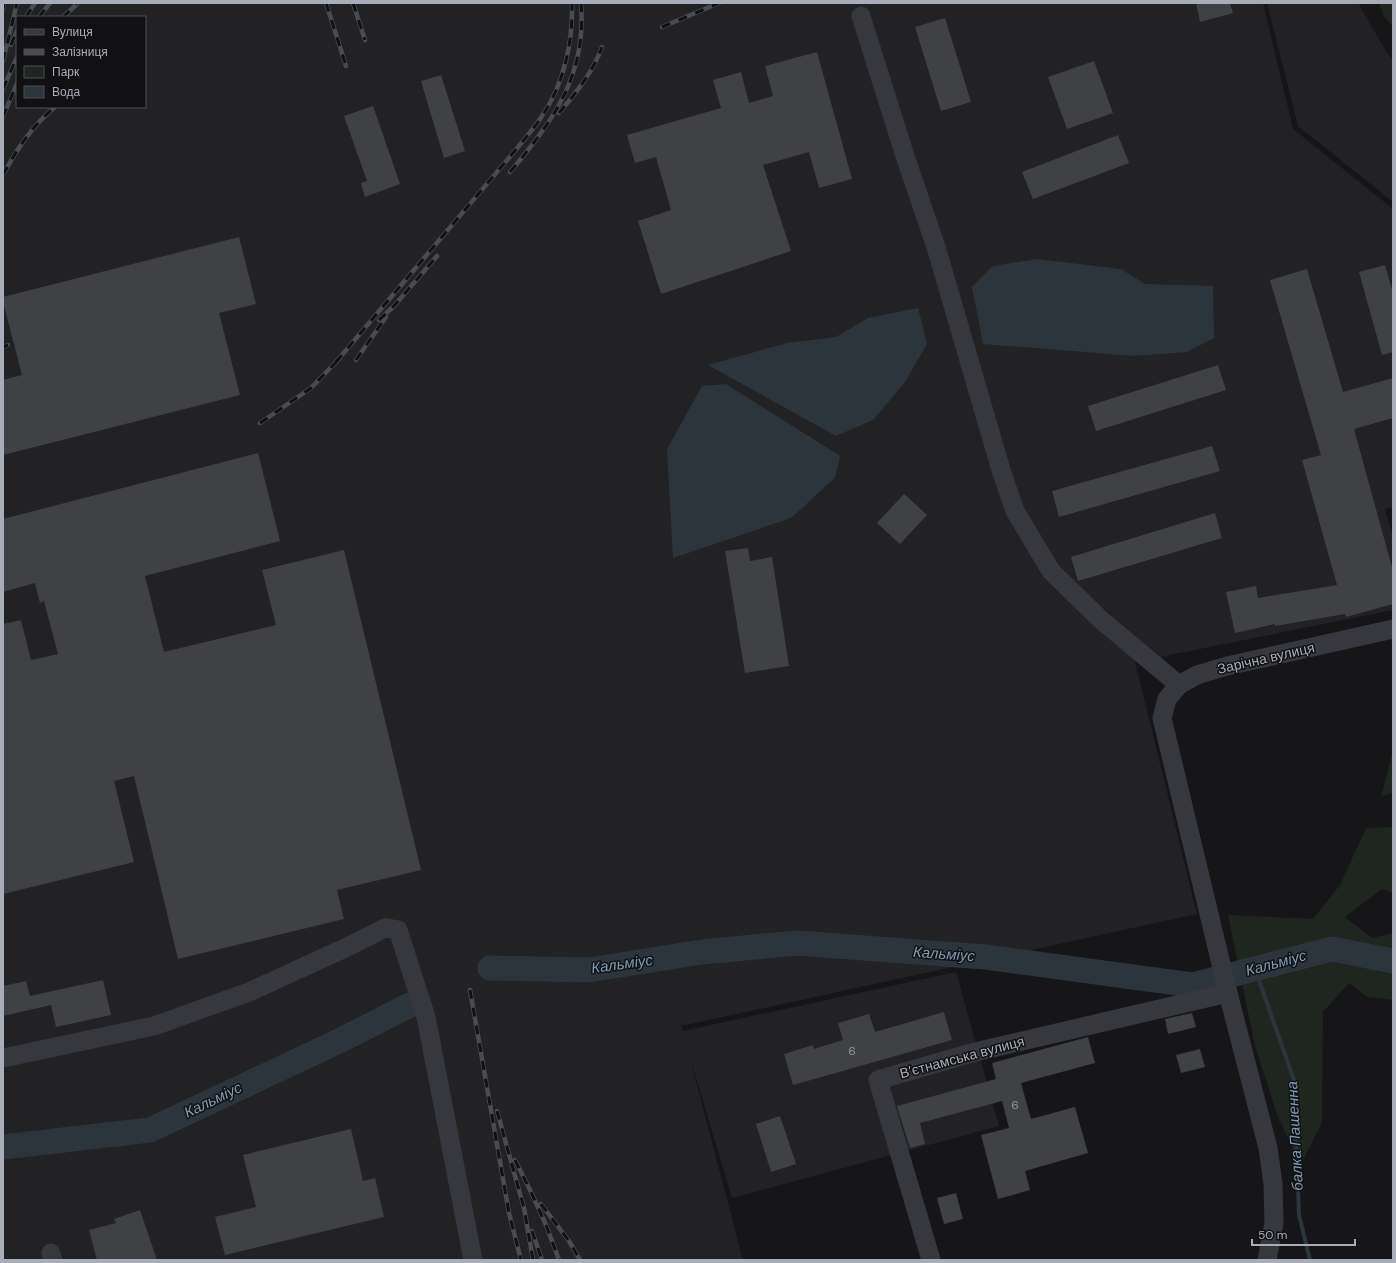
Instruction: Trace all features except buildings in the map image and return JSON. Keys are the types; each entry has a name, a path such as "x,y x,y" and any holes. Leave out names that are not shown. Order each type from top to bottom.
{"street":[{"path":"861,16 905,156 936,247 1001,470 1015,511 1051,571 1100,619 1179,685"},
{"name":"Зарічна вулиця","path":"1228,993 1162,718 1167,699 1179,685 1197,675 1227,666 1393,629"},
{"path":"3,1058 154,1026 249,992 385,928 398,930 426,1017 473,1260"},
{"path":"1228,993 1268,1148 1273,1184 1274,1223 1267,1260"},
{"name":"В’єтнамська вулиця","path":"931,1260 878,1080 975,1052 1228,993"}],"shaded area":[{"path":"3,3 1263,3 1293,129 1393,209 1393,507 1385,509 1393,538 1393,610 1135,662 1197,914 681,1026 683,1031 956,972 999,1126 732,1198 688,1051 743,1260 3,1260"},
{"path":"1267,3 1358,3 1387,53 1393,60 1393,202 1298,126"}],"green space":[{"path":"1379,3 1393,3 1393,27 1383,15"},
{"path":"1393,749 1393,792 1381,797"},
{"path":"1393,827 1393,893 1382,889 1345,917 1372,938 1393,933 1393,1000 1367,997 1349,983 1323,1012 1322,1122 1300,1166 1277,1114 1255,1046 1228,915 1313,919 1340,885 1366,828"}],"water":[{"path":"1037,259 1121,269 1145,284 1213,286 1214,338 1187,352 1135,356 983,344 972,287 993,266"},
{"path":"918,308 927,344 905,382 873,420 836,436 708,365 787,343 836,337 868,318"},
{"path":"726,384 840,456 835,478 791,518 673,558 667,449 702,386"}],"waterway":[{"name":"Кальміус","path":"490,968 589,970 702,952 797,943 985,957 1192,985 1332,949 1393,961"},
{"name":"балка Пашенна","path":"1255,969 1294,1080 1299,1215 1310,1260"},
{"name":"Кальміус","path":"3,1147 150,1130 339,1041 410,1005"}],"railway":[{"path":"3,9 4,3"},
{"path":"3,61 17,3"},
{"path":"27,16 35,3"},
{"path":"40,16 50,3"},
{"path":"326,3 346,66"},
{"path":"353,3 365,40"},
{"path":"336,362 534,128 550,104 566,62 571,33 572,3"},
{"path":"510,172 526,153 553,114 564,95 573,74 579,52 581,3"},
{"path":"662,27 719,3"},
{"path":"64,16 77,4"},
{"path":"11,45 16,33"},
{"path":"559,113 589,74 602,47"},
{"path":"3,89 16,59"},
{"path":"3,117 16,85"},
{"path":"3,175 32,130 54,108"},
{"path":"379,320 394,306 437,256"},
{"path":"356,360 386,317"},
{"path":"3,347 8,345"},
{"path":"260,423 311,388 339,359"},
{"path":"470,990 509,1213 521,1260"},
{"path":"497,1111 524,1208 533,1260"},
{"path":"515,1160 546,1225 559,1260"},
{"path":"541,1204 569,1241 580,1260"},
{"path":"532,1231 542,1260"}]}
